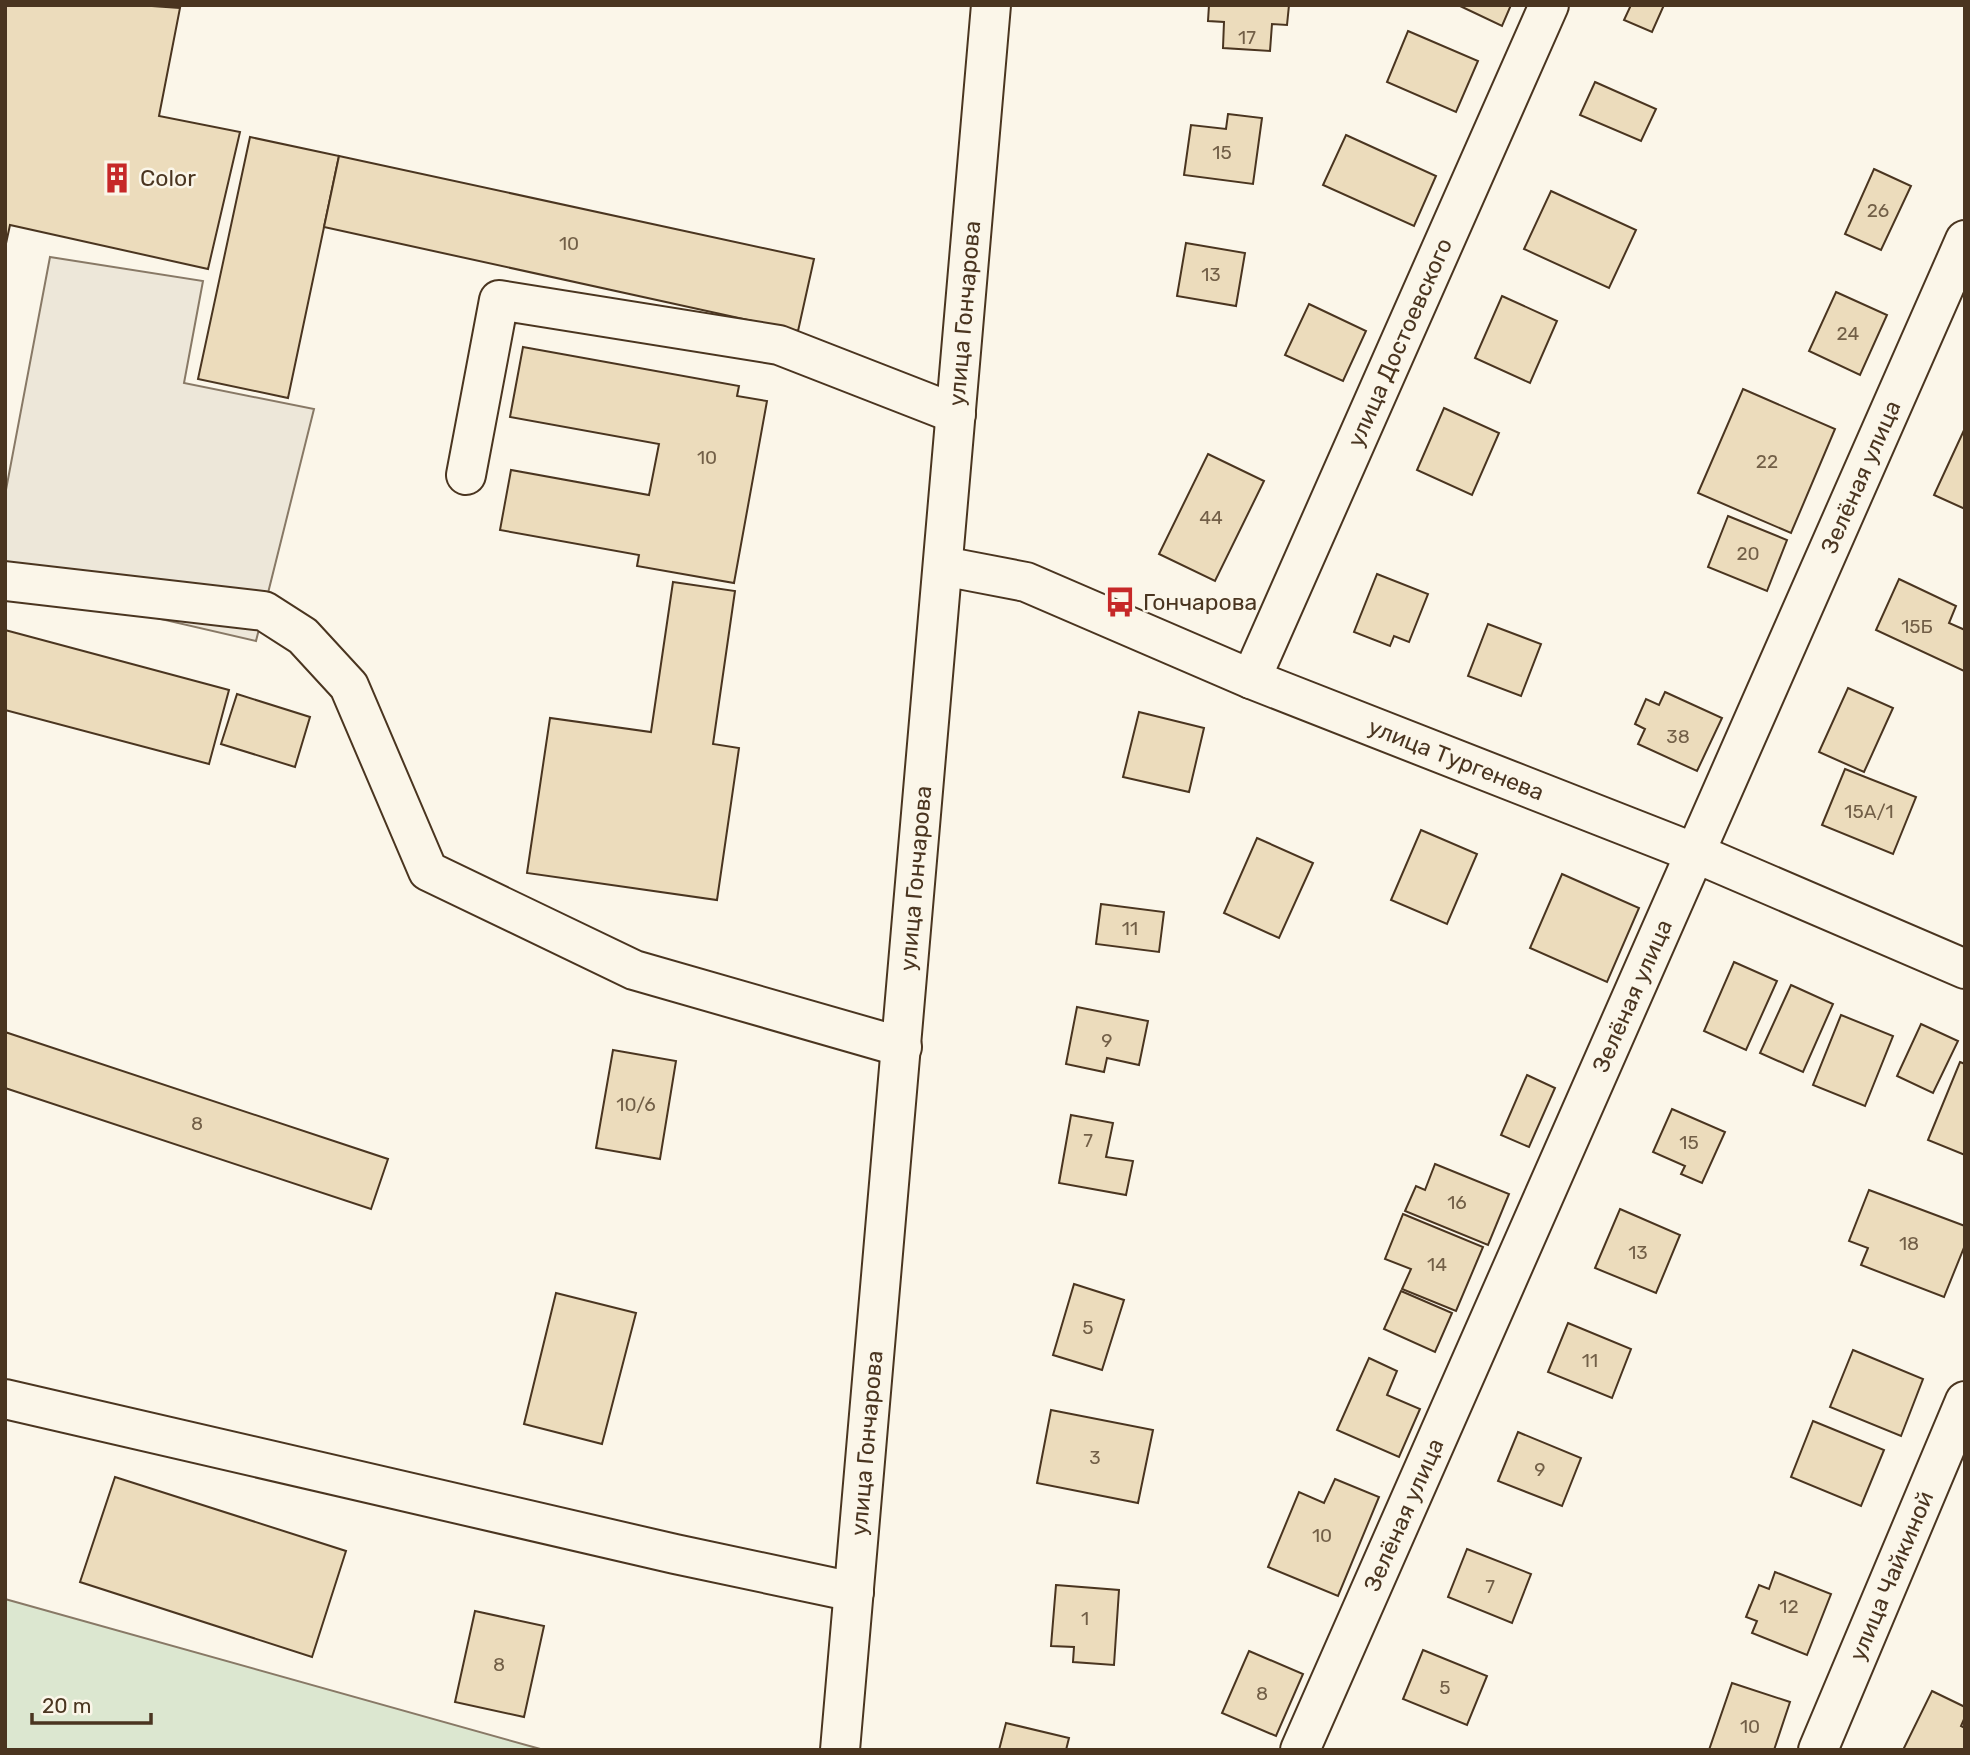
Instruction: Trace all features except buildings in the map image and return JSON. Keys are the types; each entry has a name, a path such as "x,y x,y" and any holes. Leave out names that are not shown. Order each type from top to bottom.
{"street":[{"name":"улица Гончарова","path":"840,1750 991,5"},
{"name":"улица Достоевского","path":"1251,679 1549,5"},
{"name":"Зелёная улица","path":"1300,1750 1965,240"},
{"path":"466,475 499,300 779,345 956,414"},
{"name":"улица Тургенева","path":"943,566 1026,582 1251,679 1695,853 1965,969"},
{"path":"5,582 264,611 303,636 349,685 428,871 634,970 902,1047"},
{"path":"5,1399 675,1554 854,1592"},
{"name":"улица Чайкиной","path":"1818,1750 1965,1401"}],"green space":[{"path":"5,1599 544,1750 5,1750"}],"shaded area":[{"path":"50,257 203,281 184,383 314,409 256,641 5,583 5,495"}],"place":[{"name":"Color","path":"117,178"},
{"name":"Гончарова","path":"1120,602"}]}
